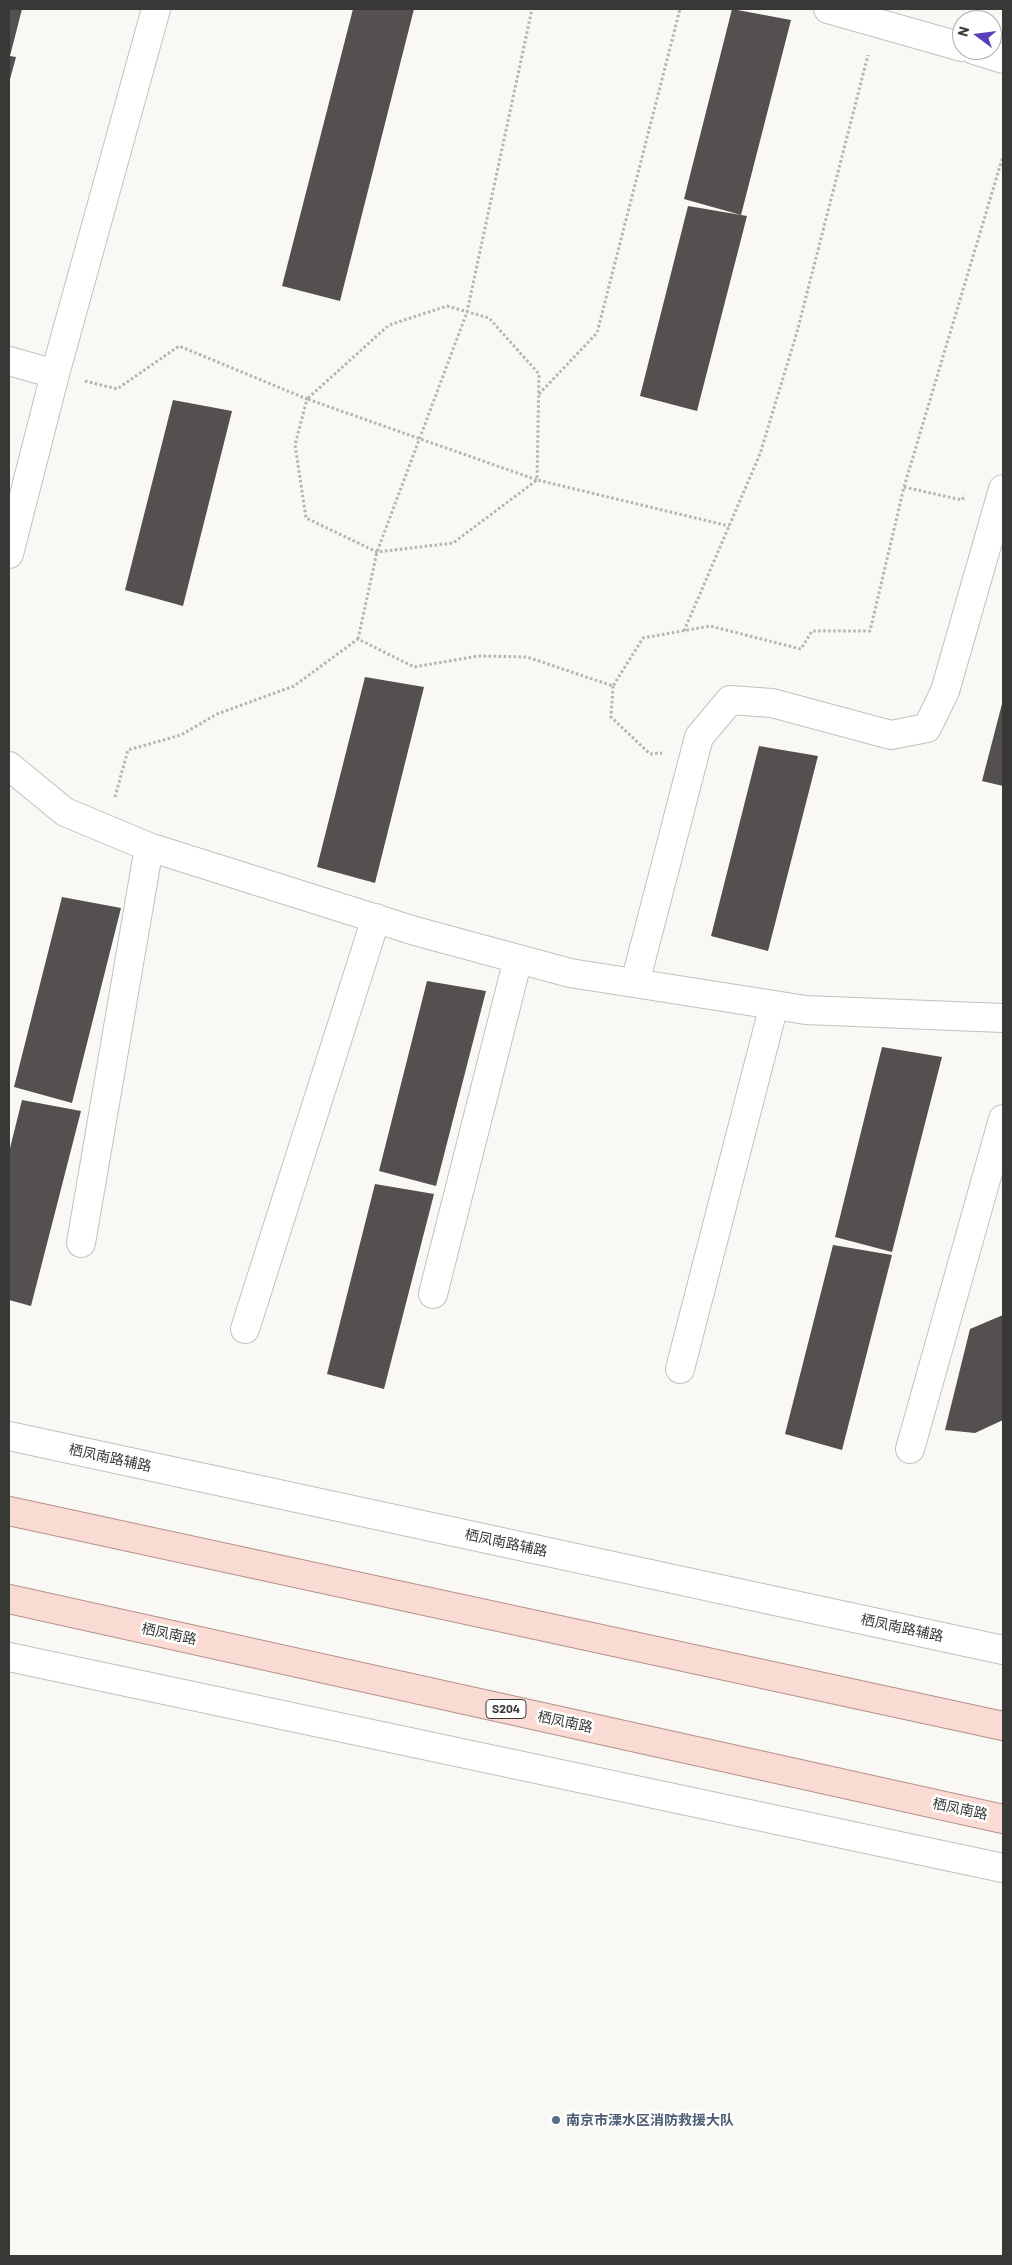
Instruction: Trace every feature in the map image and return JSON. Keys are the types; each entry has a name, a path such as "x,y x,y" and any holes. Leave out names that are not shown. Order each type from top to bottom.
{"main road":[{"path":"9,1511 1003,1726"},
{"name":"栖凤南路","path":"9,1599 1003,1819"}],"street":[{"path":"9,554 55,374 156,9"},
{"path":"828,9 952,44"},
{"path":"9,361 55,374"},
{"path":"635,983 699,737 730,700 772,703 891,735 927,728 945,691 1003,489"},
{"path":"9,766 65,812 149,847 376,918 518,959 570,972 806,1010 1003,1018"},
{"path":"81,1243 149,847"},
{"path":"245,1329 376,918"},
{"path":"433,1294 518,959"},
{"path":"680,1369 774,1005"},
{"path":"910,1450 1003,1119"},
{"name":"栖凤南路辅路","path":"9,1436 1003,1650"},
{"path":"9,1657 1003,1868"}],"path":[{"path":"106,829 128,750 181,735 217,714 294,686 358,639 377,552 418,438 467,312 532,9"},
{"path":"539,395 597,334 680,9"},
{"path":"683,631 760,454 794,341 876,22"},
{"path":"696,751 650,754 611,718 613,686 643,638 710,626 801,649 812,631 870,631 904,487 1003,156"},
{"path":"447,306 489,318 539,374 537,480 454,543 377,552 306,518 295,445 307,399 388,325 447,306"},
{"path":"55,374 117,389 179,346 307,399 537,480 729,526"},
{"path":"904,487 962,500 968,492"},
{"path":"358,639 414,667 478,656 527,657 613,686"}],"building":[{"path":"9,9 22,9 10,56 16,57 9,83"},
{"path":"353,9 414,9 340,301 282,286"},
{"path":"732,9 791,20 741,215 684,199"},
{"path":"688,206 747,216 697,411 640,396"},
{"path":"173,400 232,411 183,606 125,590"},
{"path":"365,677 424,687 375,883 317,867"},
{"path":"1003,700 1003,786 982,781"},
{"path":"759,746 818,756 768,951 711,936"},
{"path":"62,897 121,908 72,1103 14,1087"},
{"path":"427,981 486,991 436,1186 379,1171"},
{"path":"882,1047 942,1057 892,1252 835,1237"},
{"path":"22,1100 81,1111 31,1306 9,1300 9,1152"},
{"path":"375,1184 434,1194 384,1389 327,1374"},
{"path":"833,1245 892,1255 842,1450 785,1434"},
{"path":"1003,1315 1003,1420 975,1433 945,1430 970,1329"}],"place":[{"name":"南京市溧水区消防救援大队","path":"556,2120"}]}
